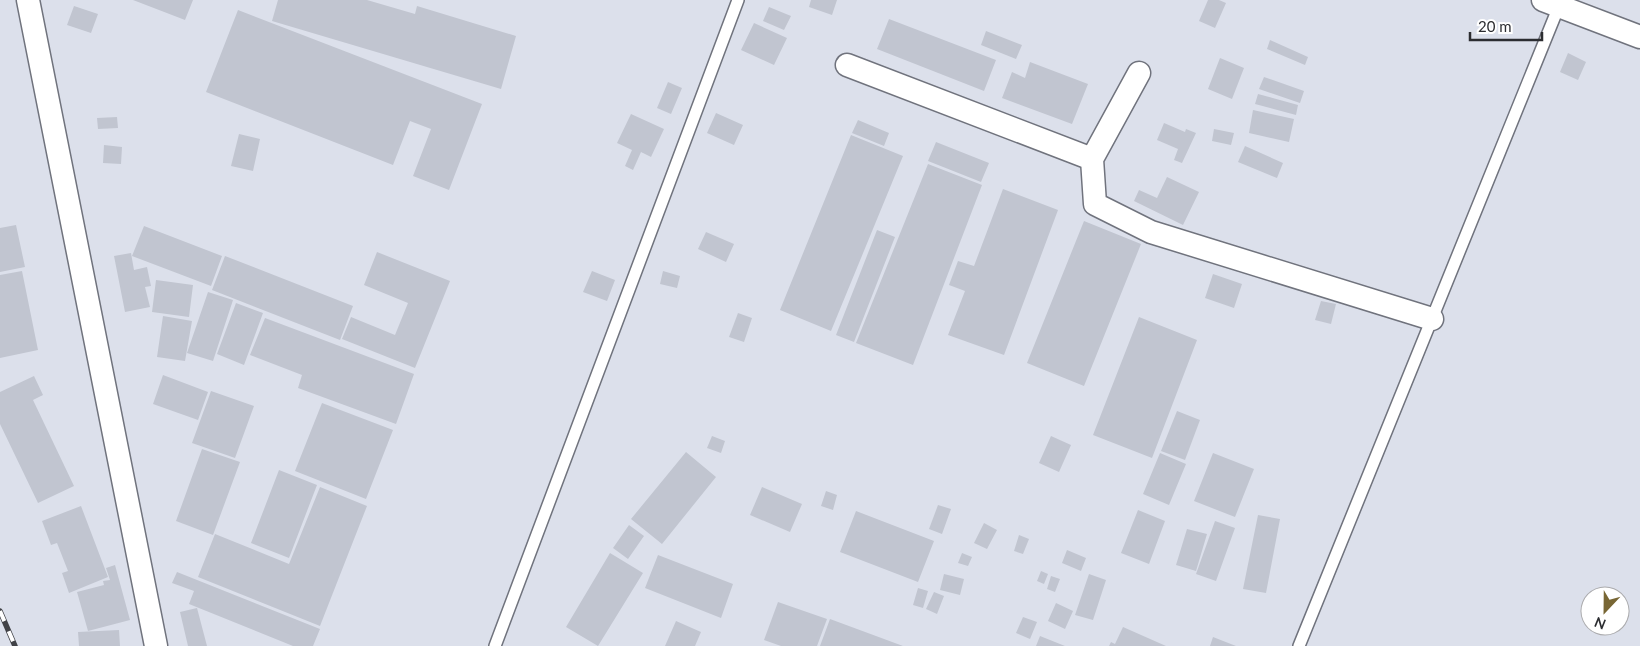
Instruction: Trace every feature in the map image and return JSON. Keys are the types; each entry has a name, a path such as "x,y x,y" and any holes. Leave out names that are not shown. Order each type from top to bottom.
{"street":[{"path":"28,0 156,646"},
{"path":"1551,3 1640,37"},
{"path":"847,64 1092,159"},
{"path":"1140,73 1092,159 1095,204 1151,232 1432,319"}],"lane":[{"path":"495,646 738,0"},
{"path":"1299,646 1432,319 1551,3"}],"building":[{"path":"133,0 193,0 185,20"},
{"path":"278,0 367,0 415,14 417,6 516,36 501,89 272,21"},
{"path":"811,0 837,0 832,15 809,7"},
{"path":"1208,0 1219,0 1226,3 1215,28 1199,21"},
{"path":"74,6 98,14 91,33 67,25"},
{"path":"769,7 791,16 784,30 763,21"},
{"path":"238,10 482,104 449,190 413,176 431,129 410,121 393,165 206,92"},
{"path":"889,19 996,60 984,91 877,49"},
{"path":"754,23 787,38 774,65 741,50"},
{"path":"986,31 1022,45 1016,59 981,45"},
{"path":"1270,40 1308,57 1305,65 1267,49"},
{"path":"1568,53 1586,62 1578,80 1560,72"},
{"path":"1220,58 1244,68 1232,99 1208,89"},
{"path":"1030,62 1088,84 1072,124 1002,98 1012,72 1025,78"},
{"path":"1264,77 1304,91 1300,103 1259,89"},
{"path":"668,82 682,88 671,114 657,108"},
{"path":"1258,94 1298,105 1296,115 1255,104"},
{"path":"1253,110 1294,119 1289,142 1249,133"},
{"path":"716,113 743,125 734,145 707,133"},
{"path":"631,114 664,129 651,157 641,152 633,170 625,166 632,150 617,143"},
{"path":"117,117 118,128 98,129 97,118"},
{"path":"858,120 889,133 884,146 852,133"},
{"path":"1164,123 1185,132 1186,129 1196,133 1182,163 1174,160 1178,149 1157,140"},
{"path":"1214,129 1234,133 1231,145 1212,141"},
{"path":"239,134 260,139 253,171 231,166"},
{"path":"851,135 903,156 831,331 780,310"},
{"path":"936,142 989,163 981,182 928,161"},
{"path":"104,145 122,147 121,164 103,163"},
{"path":"1245,146 1283,163 1277,178 1238,162"},
{"path":"928,164 982,185 913,365 856,343"},
{"path":"1167,177 1199,192 1183,225 1134,201 1139,190 1157,198"},
{"path":"1003,189 1058,210 1004,355 948,335 965,291 949,285 958,261 974,266"},
{"path":"1084,221 1141,244 1084,386 1027,363"},
{"path":"16,225 25,267 0,272 0,228"},
{"path":"144,226 222,256 211,286 132,256"},
{"path":"877,230 895,237 854,342 836,335"},
{"path":"706,232 734,244 726,262 698,249"},
{"path":"377,252 450,281 415,368 342,339 351,317 395,335 408,303 364,285"},
{"path":"131,253 134,270 147,267 151,286 145,287 150,307 125,312 114,256"},
{"path":"225,256 353,306 340,340 212,290"},
{"path":"22,271 38,350 0,358 0,275"},
{"path":"592,271 615,280 607,301 583,292"},
{"path":"663,271 680,276 677,288 660,284"},
{"path":"1213,274 1242,284 1234,308 1205,298"},
{"path":"156,280 193,285 189,317 152,312"},
{"path":"208,292 233,300 213,361 187,353"},
{"path":"1321,301 1336,304 1331,324 1315,320"},
{"path":"236,303 263,313 244,365 217,354"},
{"path":"738,313 752,318 744,342 729,337"},
{"path":"163,316 192,321 185,361 157,357"},
{"path":"1139,317 1197,340 1152,458 1093,435"},
{"path":"265,318 414,374 396,424 298,388 302,375 250,355"},
{"path":"163,375 208,392 198,420 153,404"},
{"path":"34,376 43,395 33,400 74,486 38,503 0,424 0,392"},
{"path":"211,391 254,406 235,458 192,443"},
{"path":"322,403 393,430 366,499 295,471"},
{"path":"1177,411 1200,420 1185,460 1161,451"},
{"path":"712,436 725,441 721,453 707,448"},
{"path":"1051,436 1071,445 1059,472 1039,463"},
{"path":"202,449 240,462 213,535 176,521"},
{"path":"686,452 716,477 662,544 631,519"},
{"path":"1160,453 1186,464 1169,505 1143,494"},
{"path":"1213,453 1254,469 1235,517 1194,501"},
{"path":"279,470 317,485 289,558 251,543"},
{"path":"320,487 367,506 320,626 198,577 215,534 289,564"},
{"path":"762,487 802,504 790,532 750,515"},
{"path":"826,491 837,495 833,510 821,506"},
{"path":"938,505 951,509 942,534 929,529"},
{"path":"81,506 108,577 69,593 62,573 68,571 57,543 51,545 42,521"},
{"path":"1138,510 1165,521 1149,564 1121,553"},
{"path":"856,511 934,541 918,582 840,552"},
{"path":"1258,515 1280,519 1266,593 1243,589"},
{"path":"1215,521 1235,528 1216,581 1196,574"},
{"path":"984,523 997,530 987,549 974,543"},
{"path":"629,525 644,536 628,559 613,548"},
{"path":"1187,529 1207,534 1196,571 1176,565"},
{"path":"1019,535 1029,539 1023,554 1014,551"},
{"path":"1067,550 1086,558 1081,571 1062,563"},
{"path":"610,553 643,573 598,646 566,627"},
{"path":"962,553 972,557 968,566 958,563"},
{"path":"658,555 733,584 721,618 645,588"},
{"path":"115,565 130,620 88,631 77,592 104,585 103,581 110,580 106,568"},
{"path":"1041,571 1048,574 1044,584 1037,581"},
{"path":"177,572 320,629 313,646 293,646 189,604 194,591 172,583"},
{"path":"944,574 964,579 960,595 940,590"},
{"path":"1089,574 1106,580 1093,620 1075,615"},
{"path":"1051,576 1060,579 1055,592 1047,589"},
{"path":"918,588 928,591 923,608 913,605"},
{"path":"934,592 944,596 937,614 926,609"},
{"path":"778,602 827,619 817,646 781,646 764,640"},
{"path":"1056,603 1073,611 1065,629 1048,621"},
{"path":"197,608 207,646 188,646 180,612"},
{"path":"1023,617 1037,622 1030,639 1016,633"},
{"path":"830,619 903,646 820,646"},
{"path":"676,621 701,632 695,646 665,646"},
{"path":"1123,627 1166,646 1109,646 1111,642 1115,644"},
{"path":"119,630 120,646 79,646 78,632"},
{"path":"1040,636 1065,646 1036,646"},
{"path":"1213,637 1236,646 1210,646"}],"railway":[{"path":"0,611 15,646"}]}
